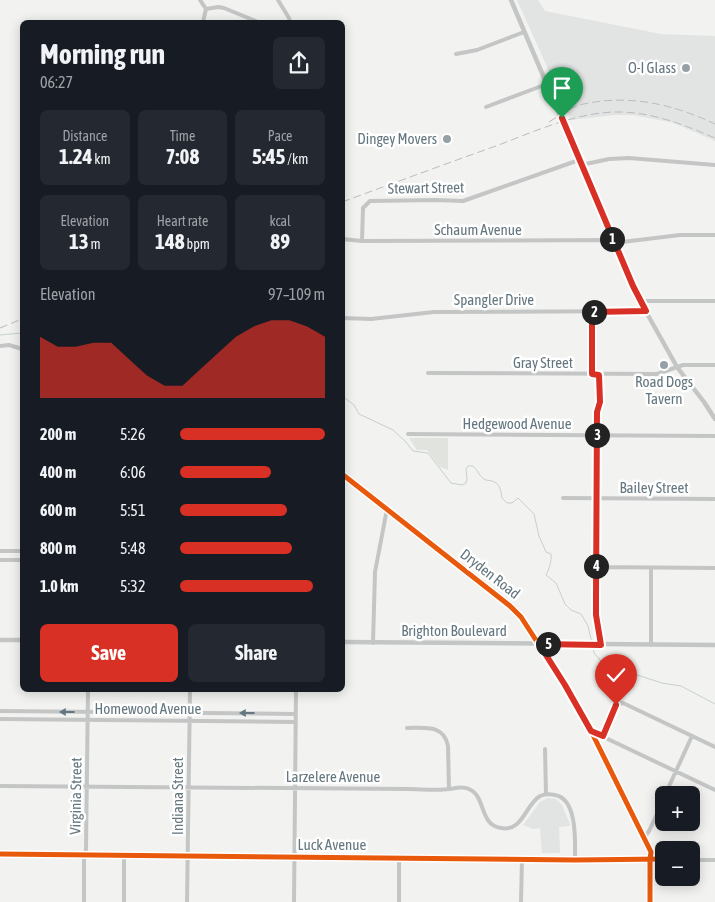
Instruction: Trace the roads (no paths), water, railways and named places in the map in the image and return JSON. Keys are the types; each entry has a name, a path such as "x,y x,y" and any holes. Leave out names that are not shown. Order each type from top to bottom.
{"street":[{"path":"200,0 206,9 203,20"},
{"path":"278,0 290,20"},
{"path":"511,0 640,301 677,367 715,419"},
{"path":"206,9 224,8 253,20"},
{"path":"456,54 477,50 524,32"},
{"path":"486,107 547,84"},
{"path":"582,165 609,159 629,158 715,165"},
{"name":"Stewart Street","path":"362,241 363,208 370,201 463,201 579,160"},
{"name":"Schaum Avenue","path":"345,239 362,241 614,242 680,235 715,235"},
{"path":"640,301 715,301"},
{"name":"Spangler Drive","path":"345,318 371,319 434,312 646,311"},
{"path":"592,312 592,374"},
{"path":"0,346 9,345 20,348"},
{"name":"Gray Street","path":"428,373 657,374 677,367 715,365"},
{"path":"598,645 596,615 596,498 597,412 600,402 599,375"},
{"name":"Hedgewood Avenue","path":"408,434 715,436"},
{"name":"Dryden Road","path":"345,477 515,610 521,617 565,685 591,731 651,852 650,902"},
{"name":"Bailey Street","path":"563,498 715,499"},
{"path":"373,643 375,572 387,509"},
{"path":"0,551 20,551"},
{"path":"0,560 20,560"},
{"path":"596,567 715,568"},
{"path":"651,568 651,645"},
{"path":"0,640 20,640"},
{"name":"Brighton Boulevard","path":"345,642 715,645"},
{"name":"Virginia Street","path":"84,902 88,692"},
{"name":"Indiana Street","path":"187,902 190,692"},
{"path":"294,902 296,692"},
{"path":"603,736 616,705 623,704 715,747"},
{"name":"Homewood Avenue","path":"0,711 296,714"},
{"name":"Homewood Avenue","path":"0,719 296,722"},
{"path":"407,728 430,728 440,731 444,735 448,746 449,789"},
{"path":"591,731 715,790"},
{"path":"670,786 692,736"},
{"path":"545,749 546,794 560,796 567,804 575,830 575,860"},
{"name":"Larzelere Avenue","path":"0,786 295,789 449,789 458,787 475,792 483,812 490,822 494,826 506,829 519,823 533,803 539,797 546,794"},
{"path":"644,838 655,818"},
{"name":"Luck Avenue","path":"0,854 655,859"},
{"path":"124,855 124,902"},
{"path":"398,902 399,858"},
{"path":"521,902 522,859"},
{"path":"700,860 715,860"}],"waterway":[{"path":"0,335 20,333"},
{"path":"345,398 354,405 359,414 393,430 413,451 428,453 451,483 462,485 466,483 466,469 468,466 473,466 484,479 498,485 502,498 507,503 512,503 518,498 534,514 539,536 546,552 551,554 550,565 546,575 556,583 565,604 571,610 581,614 588,626 592,643"},
{"path":"593,647 594,653 609,666 662,683 681,686 715,704"}],"railway":[{"path":"549,122 579,105 617,100 646,102 674,108 715,124"},
{"path":"345,201 553,125 598,113 627,112 653,116 678,123 715,138"},
{"path":"0,328 20,320"}],"place":[{"name":"O-I Glass","path":"686,68"},
{"name":"Dingey Movers","path":"447,139"},
{"name":"Road Dogs Tavern","path":"664,365"}]}
